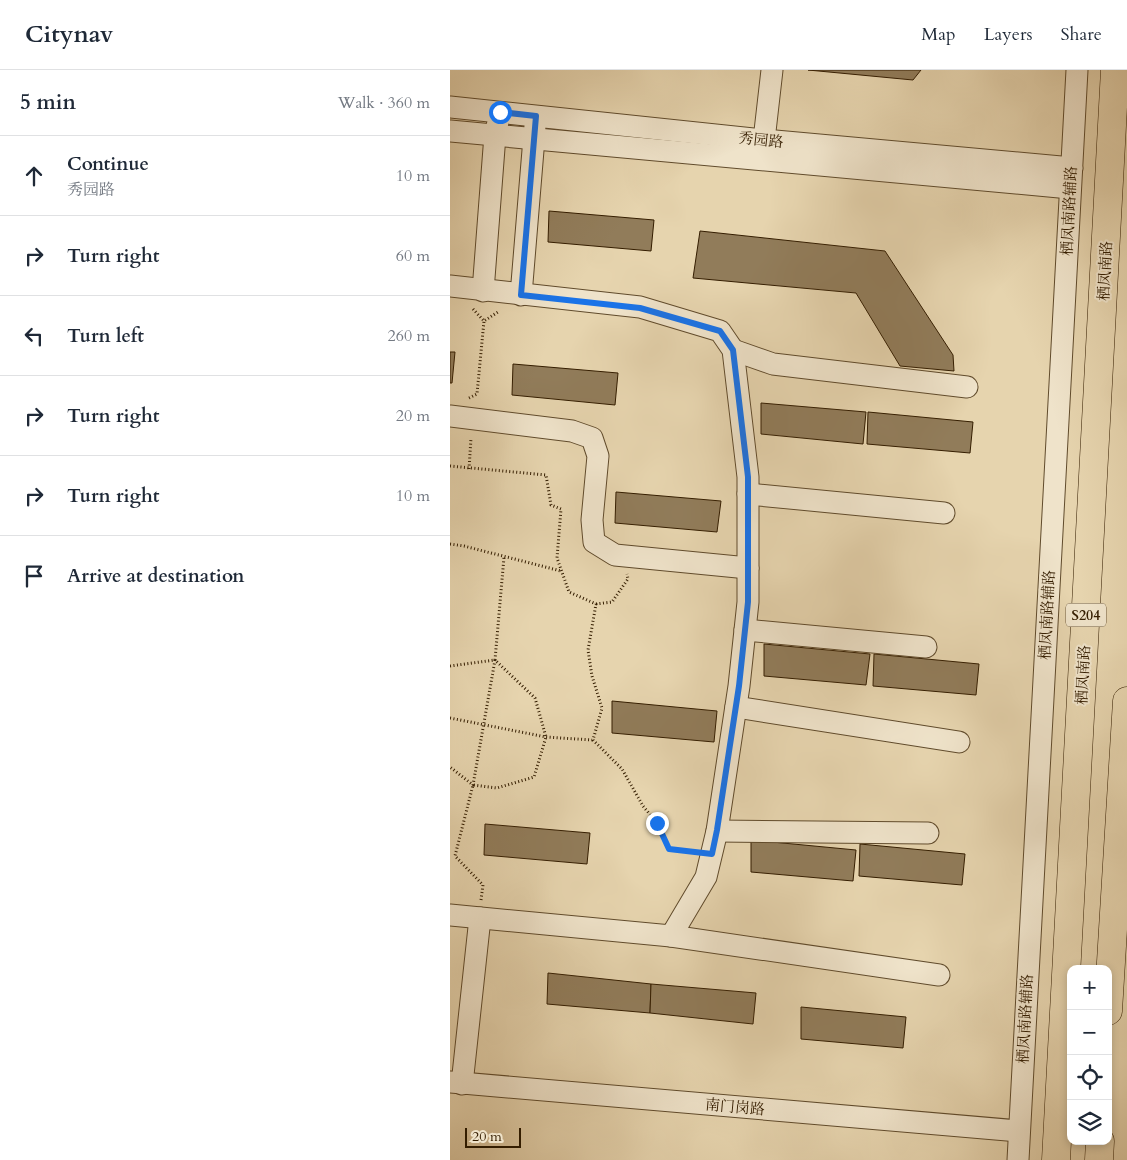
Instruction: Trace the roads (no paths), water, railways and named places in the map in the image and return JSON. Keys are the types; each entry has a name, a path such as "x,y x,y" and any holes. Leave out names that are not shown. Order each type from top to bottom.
{"main road":[{"name":"栖凤南路","path":"1056,1160 1115,70"},
{"path":"1108,1010 1127,701"},
{"path":"1099,1160 1100,1145"}],"street":[{"path":"764,140 772,70"},
{"name":"栖凤南路辅路","path":"1018,1160 1077,70"},
{"name":"秀园路","path":"450,107 764,140 1071,178"},
{"path":"483,291 495,135 500,112"},
{"path":"521,295 536,116"},
{"name":"秀园路","path":"450,131 534,139 1071,178"},
{"path":"450,286 640,308 720,331 733,350 748,477 748,602 736,707 712,854 706,877 672,936"},
{"path":"733,350 773,364 967,387"},
{"path":"451,416 572,431 592,438 598,456 592,520 594,542 615,555 748,568"},
{"path":"748,494 944,513"},
{"path":"745,630 926,647"},
{"path":"736,707 959,742"},
{"path":"717,830 928,833"},
{"path":"450,915 672,936 939,975"},
{"path":"456,1083 480,918"},
{"name":"南门岗路","path":"456,1083 1019,1131"}]}
